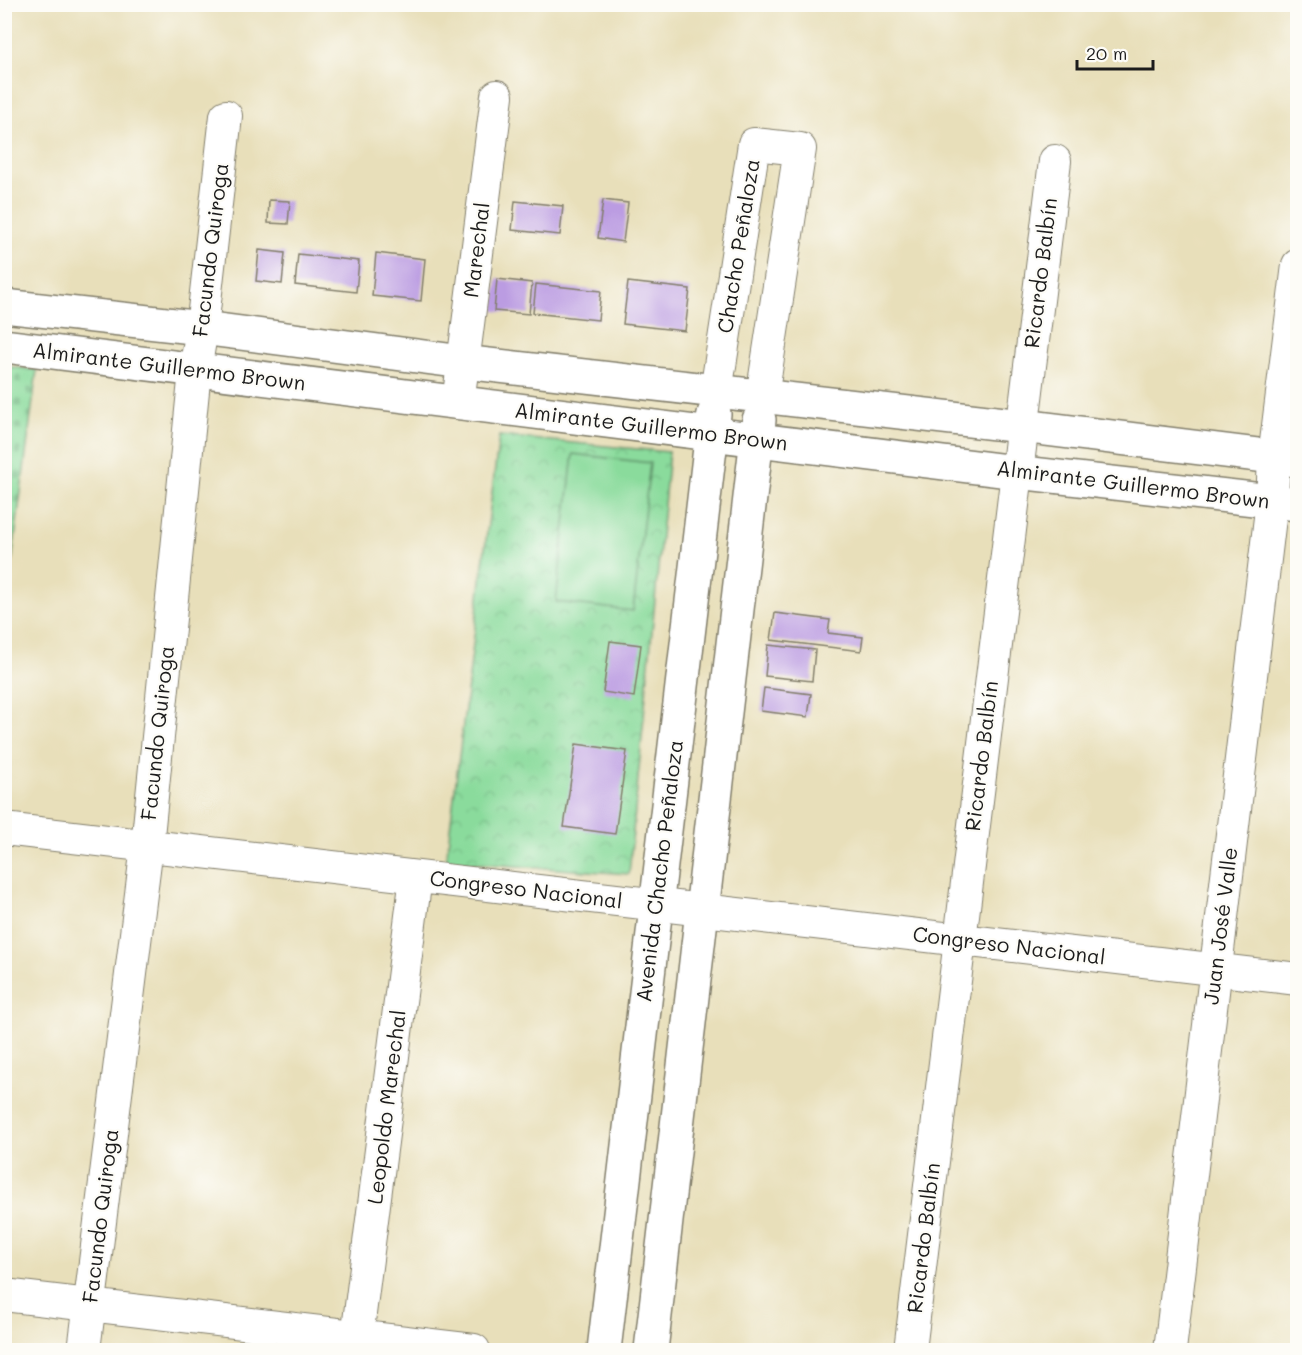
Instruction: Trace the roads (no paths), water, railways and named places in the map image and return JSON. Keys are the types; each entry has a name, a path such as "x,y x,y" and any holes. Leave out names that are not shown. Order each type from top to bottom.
{"main road":[{"name":"Almirante Guillermo Brown","path":"4,306 1286,459"},
{"name":"Almirante Guillermo Brown","path":"4,346 712,435 1285,503"},
{"name":"Avenida Chacho Peñaloza","path":"604,1350 716,392"},
{"path":"651,1350 762,397"}],"street":[{"name":"Marechal","path":"458,403 497,96"},
{"name":"Facundo Quiroga","path":"84,1350 147,846 195,371 226,116"},
{"name":"Chacho Peñaloza","path":"716,392 754,144 800,149 762,397"},
{"name":"Ricardo Balbín","path":"910,1350 1055,161"},
{"name":"Juan José Valle","path":"1170,1350 1216,970 1285,503 1298,265"},
{"name":"Congreso Nacional","path":"4,829 1298,979"},
{"name":"Leopoldo Marechal","path":"357,1337 416,877"},
{"path":"4,1295 474,1350"}]}
